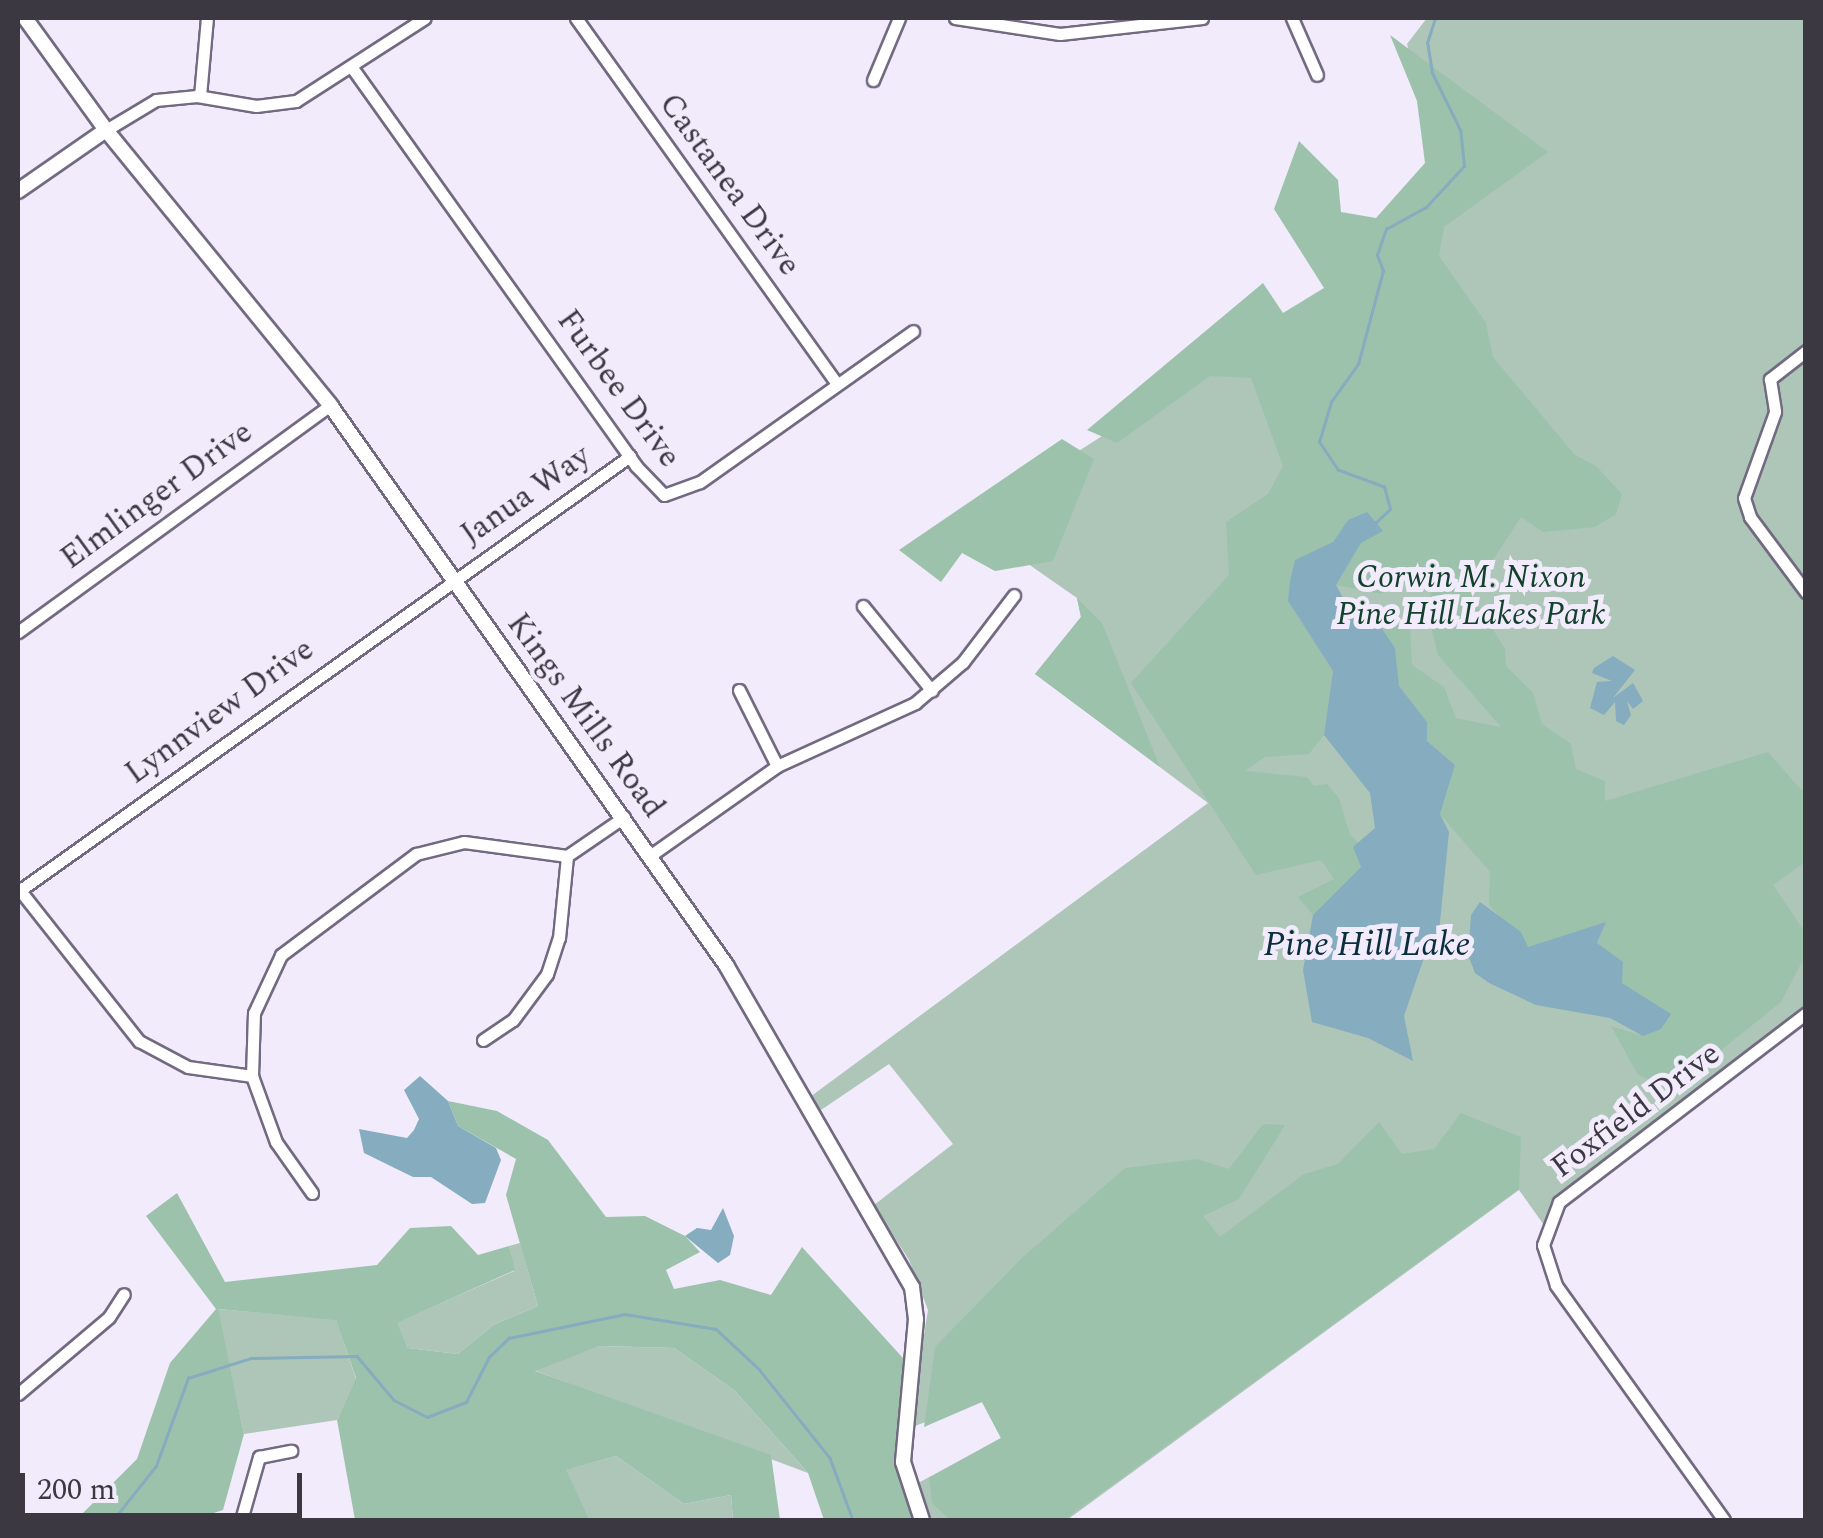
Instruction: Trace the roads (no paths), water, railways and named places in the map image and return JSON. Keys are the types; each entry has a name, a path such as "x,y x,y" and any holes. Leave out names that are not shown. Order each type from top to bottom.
{"street":[{"name":"Kings Mills Road","path":"26,18 106,130 330,406 651,855 732,976 912,1287 916,1319 903,1462 922,1520"},
{"path":"200,96 208,18"},
{"path":"18,191 156,100 200,96 256,106 287,103 353,69 426,18"},
{"name":"Castanea Drive","path":"576,18 838,384"},
{"path":"873,80 899,18"},
{"path":"955,18 1060,34 1202,18"},
{"path":"1292,18 1317,75"},
{"name":"Furbee Drive","path":"353,69 653,488 676,496 914,331"},
{"path":"1806,350 1770,379 1775,412 1744,498 1750,517 1806,592"},
{"name":"Elmlinger Drive","path":"18,632 330,406"},
{"name":"Janua Way","path":"453,579 630,456"},
{"name":"Lynnview Drive","path":"18,889 453,579"},
{"path":"651,855 777,766 872,727 932,691 963,662 1014,595"},
{"path":"863,606 932,691"},
{"path":"739,690 777,766"},
{"path":"312,1193 276,1142 252,1076 254,1013 276,961 312,926 391,868 436,846 464,842 567,856 624,817"},
{"path":"483,1040 513,1020 547,974 559,940 567,856"},
{"path":"18,889 139,1041 188,1067 252,1076"},
{"name":"Foxfield Drive","path":"1724,1520 1556,1285 1543,1245 1559,1202 1806,1013"},
{"path":"18,1394 109,1318 124,1294"},
{"path":"241,1520 259,1457 290,1451"}],"water":[{"name":"Pine Hill Lake","path":"1367,512 1383,531 1361,543 1336,585 1349,609 1376,620 1395,648 1399,686 1427,722 1427,741 1455,765 1440,814 1449,832 1438,942 1425,955 1404,1016 1413,1061 1368,1038 1312,1022 1303,970 1313,915 1361,867 1353,847 1375,828 1370,793 1324,735 1333,671 1288,601 1290,581 1295,560 1333,542 1348,520"},
{"path":"1613,656 1635,670 1613,698 1633,683 1643,701 1633,709 1627,701 1631,715 1624,725 1616,721 1615,702 1604,715 1590,708 1597,682 1612,681 1592,673 1594,668"},
{"path":"1480,902 1521,932 1528,947 1606,922 1597,943 1623,962 1622,983 1671,1014 1661,1029 1643,1036 1610,1018 1536,1005 1489,983 1475,973 1468,955 1471,915"},
{"path":"420,1076 448,1101 458,1126 496,1148 501,1160 485,1203 472,1204 431,1177 413,1177 364,1153 359,1129 407,1138 414,1130 419,1119 404,1090"},
{"path":"723,1208 734,1236 730,1255 718,1263 685,1236 697,1228 711,1230"}],"waterway":[{"path":"1373,525 1390,509 1384,487 1338,470 1319,442 1331,402 1358,364 1383,271 1377,255 1386,229 1426,207 1464,166 1460,130 1432,73 1427,43 1435,18"},
{"path":"113,1520 156,1466 188,1378 251,1358 357,1356 394,1400 427,1417 466,1402 489,1357 509,1338 625,1314 716,1329 759,1369 830,1458 853,1520"}],"park label":[{"name":"Corwin M. Nixon Pine Hill Lakes Park","path":"1471,598"}]}
